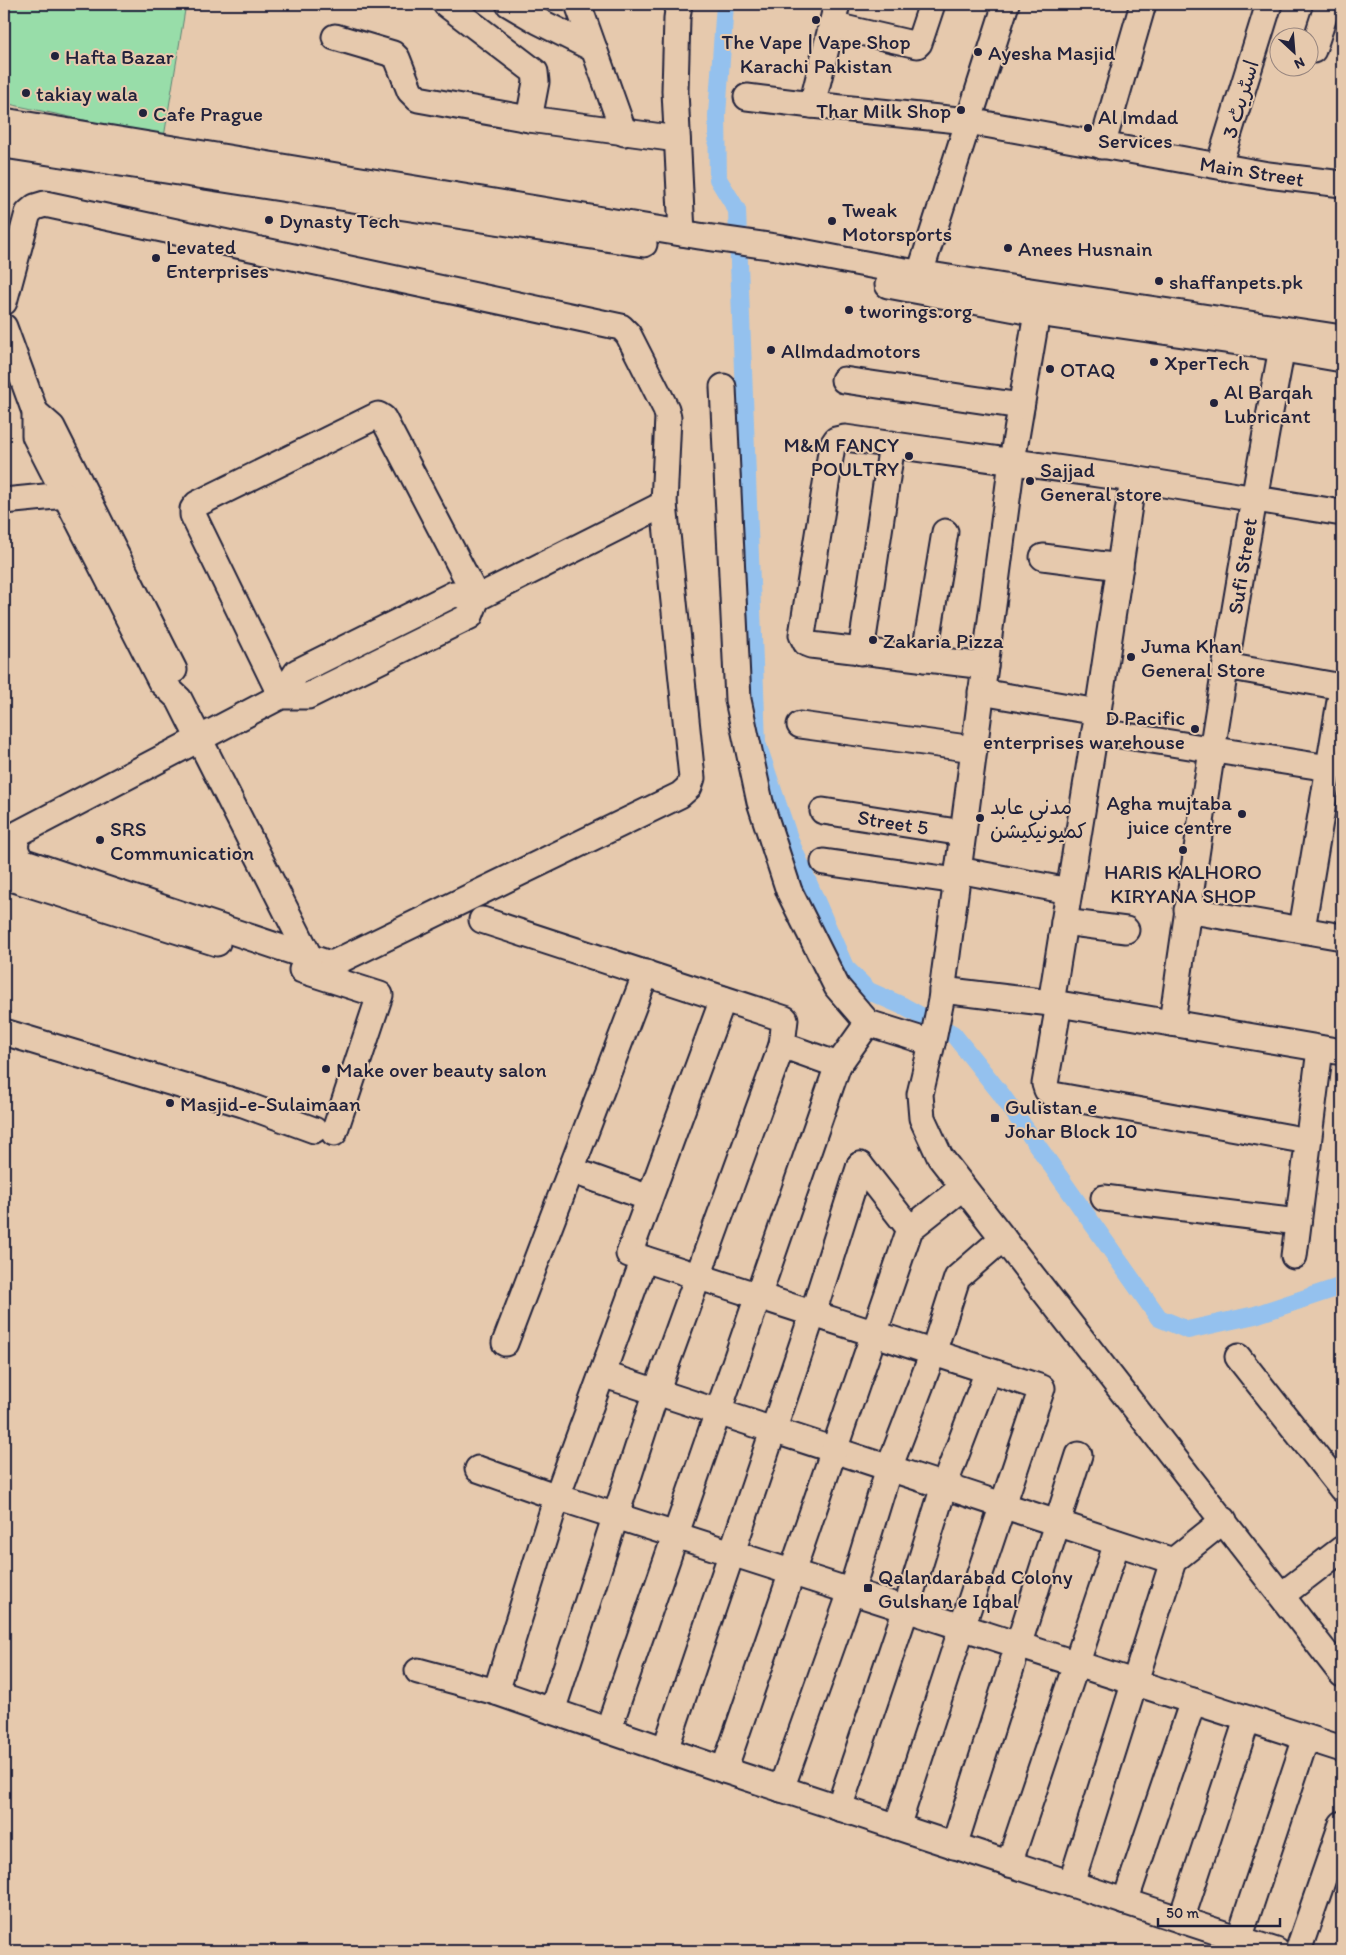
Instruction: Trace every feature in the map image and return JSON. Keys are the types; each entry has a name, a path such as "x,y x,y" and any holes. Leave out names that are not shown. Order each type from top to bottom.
{"street":[{"path":"446,4 535,72 536,82 529,119"},
{"path":"509,4 594,49"},
{"path":"578,4 624,133"},
{"path":"679,4 675,91 677,139 693,241"},
{"path":"812,105 834,15 917,46 932,4"},
{"path":"920,273 1006,4"},
{"path":"1102,146 1143,4"},
{"name":"اسٹریٹ 3","path":"1219,165 1269,4"},
{"path":"1318,35 1328,4"},
{"path":"335,37 393,54 397,58 410,91 418,99 529,119 677,139"},
{"name":"Main Street","path":"747,97 968,121 1268,175 1342,184"},
{"path":"4,121 693,241 1023,303 1342,359"},
{"path":"4,145 693,241"},
{"path":"4,302 28,213 35,207 45,204 614,324 621,327 628,334 668,416 664,504 692,778 689,787 680,795 334,963 327,963 22,861 15,851 15,842 19,833 199,737 281,696 308,696 470,616 477,598 383,418 378,415 206,499 197,504 193,509 193,515 281,696"},
{"path":"774,256 920,273 1023,303 1342,338"},
{"path":"1023,303 1021,406 1012,460 941,995 920,1094 922,1118 940,1157 1342,1674"},
{"path":"4,327 35,412 35,436 161,682 179,699 310,956"},
{"name":"Sufi Street","path":"1172,1022 1226,666 1254,498 1282,348"},
{"path":"844,380 1021,406"},
{"path":"723,387 738,700 760,802 790,891 837,987 868,1023 933,1039"},
{"path":"35,412 52,428 172,665 176,674 179,699"},
{"path":"985,666 861,652 806,643 802,635 832,446 836,440 840,438 1012,460 1342,513"},
{"path":"861,652 892,444"},
{"path":"1134,479 1064,922 1046,1084 1047,1090 1053,1095 1308,1141"},
{"path":"4,502 65,495"},
{"path":"281,696 297,672 454,594 477,598 664,504"},
{"path":"924,659 945,532"},
{"path":"1043,557 1120,568"},
{"path":"376,633 388,656"},
{"path":"1226,666 1342,692 1302,929"},
{"path":"982,692 1213,748 1329,768"},
{"path":"800,725 974,749"},
{"name":"Street 5","path":"823,811 963,833"},
{"path":"824,862 957,875 1069,891"},
{"path":"4,876 380,995 324,1132 224,1098 4,1032"},
{"path":"1188,910 1342,937"},
{"path":"482,920 785,1019 782,1045 656,1392 614,1515 552,1711"},
{"path":"1064,922 1126,930"},
{"path":"505,1343 646,973"},
{"path":"941,995 1055,1003 1331,1050 1308,1141 1294,1256"},
{"path":"723,999 629,1254 1042,1388 897,1827"},
{"path":"608,1730 838,1065 868,1023"},
{"path":"782,1045 838,1065"},
{"path":"665,1750 813,1313 860,1165 910,1229"},
{"path":"571,1170 649,1198"},
{"path":"724,1770 910,1229 963,1187"},
{"path":"1104,1198 1298,1222"},
{"path":"781,1789 851,1592 889,1468 933,1352 957,1278 1003,1238"},
{"path":"496,1692 557,1497 644,1258"},
{"path":"1238,1357 1342,1489"},
{"path":"838,1808 906,1609 944,1486 988,1370"},
{"path":"602,1374 1172,1561"},
{"path":"954,1846 1078,1455"},
{"path":"478,1469 557,1497 1342,1749"},
{"path":"1071,1884 1172,1561 1224,1520"},
{"path":"1009,1864 1116,1543"},
{"path":"1282,1595 1342,1549"},
{"path":"418,1671 496,1692 838,1808 1276,1951"},
{"path":"1125,1902 1193,1701"},
{"path":"1181,1920 1248,1720"},
{"path":"1239,1939 1306,1738"},
{"path":"1298,1951 1342,1824"}],"green space":[{"path":"4,4 186,4 164,137 4,103"}],"waterway":[{"path":"725,4 717,115 718,179 737,210 757,743 790,841 845,967 869,991 903,1006 953,1034 1001,1094 1159,1318 1188,1330 1255,1315 1342,1286"}],"place":[{"name":"The Vape | Vape Shop Karachi Pakistan","path":"816,20"},
{"name":"Ayesha Masjid","path":"978,52"},
{"name":"Hafta Bazar","path":"55,56"},
{"name":"takiay wala","path":"26,93"},
{"name":"Thar Milk Shop","path":"961,110"},
{"name":"Cafe Prague","path":"143,113"},
{"name":"Al Imdad Services","path":"1088,128"},
{"name":"Dynasty Tech","path":"269,220"},
{"name":"Tweak Motorsports","path":"832,221"},
{"name":"Anees Husnain","path":"1008,248"},
{"name":"Levated Enterprises","path":"156,258"},
{"name":"shaffanpets.pk","path":"1159,281"},
{"name":"tworings.org","path":"849,310"},
{"name":"AlImdadmotors","path":"771,350"},
{"name":"XperTech","path":"1154,362"},
{"name":"OTAQ","path":"1050,369"},
{"name":"Al Barqah Lubricant","path":"1214,403"},
{"name":"M&M FANCY POULTRY","path":"909,456"},
{"name":"Sajjad General store","path":"1030,481"},
{"name":"Zakaria Pizza","path":"873,640"},
{"name":"Juma Khan General Store","path":"1131,657"},
{"name":"D Pacific enterprises warehouse","path":"1195,729"},
{"name":"Agha mujtaba juice centre","path":"1242,814"},
{"name":"مدنی عابد کمیونیکیشن","path":"980,818"},
{"name":"SRS Communication","path":"100,840"},
{"name":"HARIS KALHORO KIRYANA SHOP","path":"1183,850"},
{"name":"Make over beauty salon","path":"326,1069"},
{"name":"Masjid-e-Sulaimaan","path":"170,1103"},
{"name":"Gulistan e Johar Block 10","path":"995,1118"},
{"name":"Qalandarabad Colony Gulshan e Iqbal","path":"868,1588"}]}
